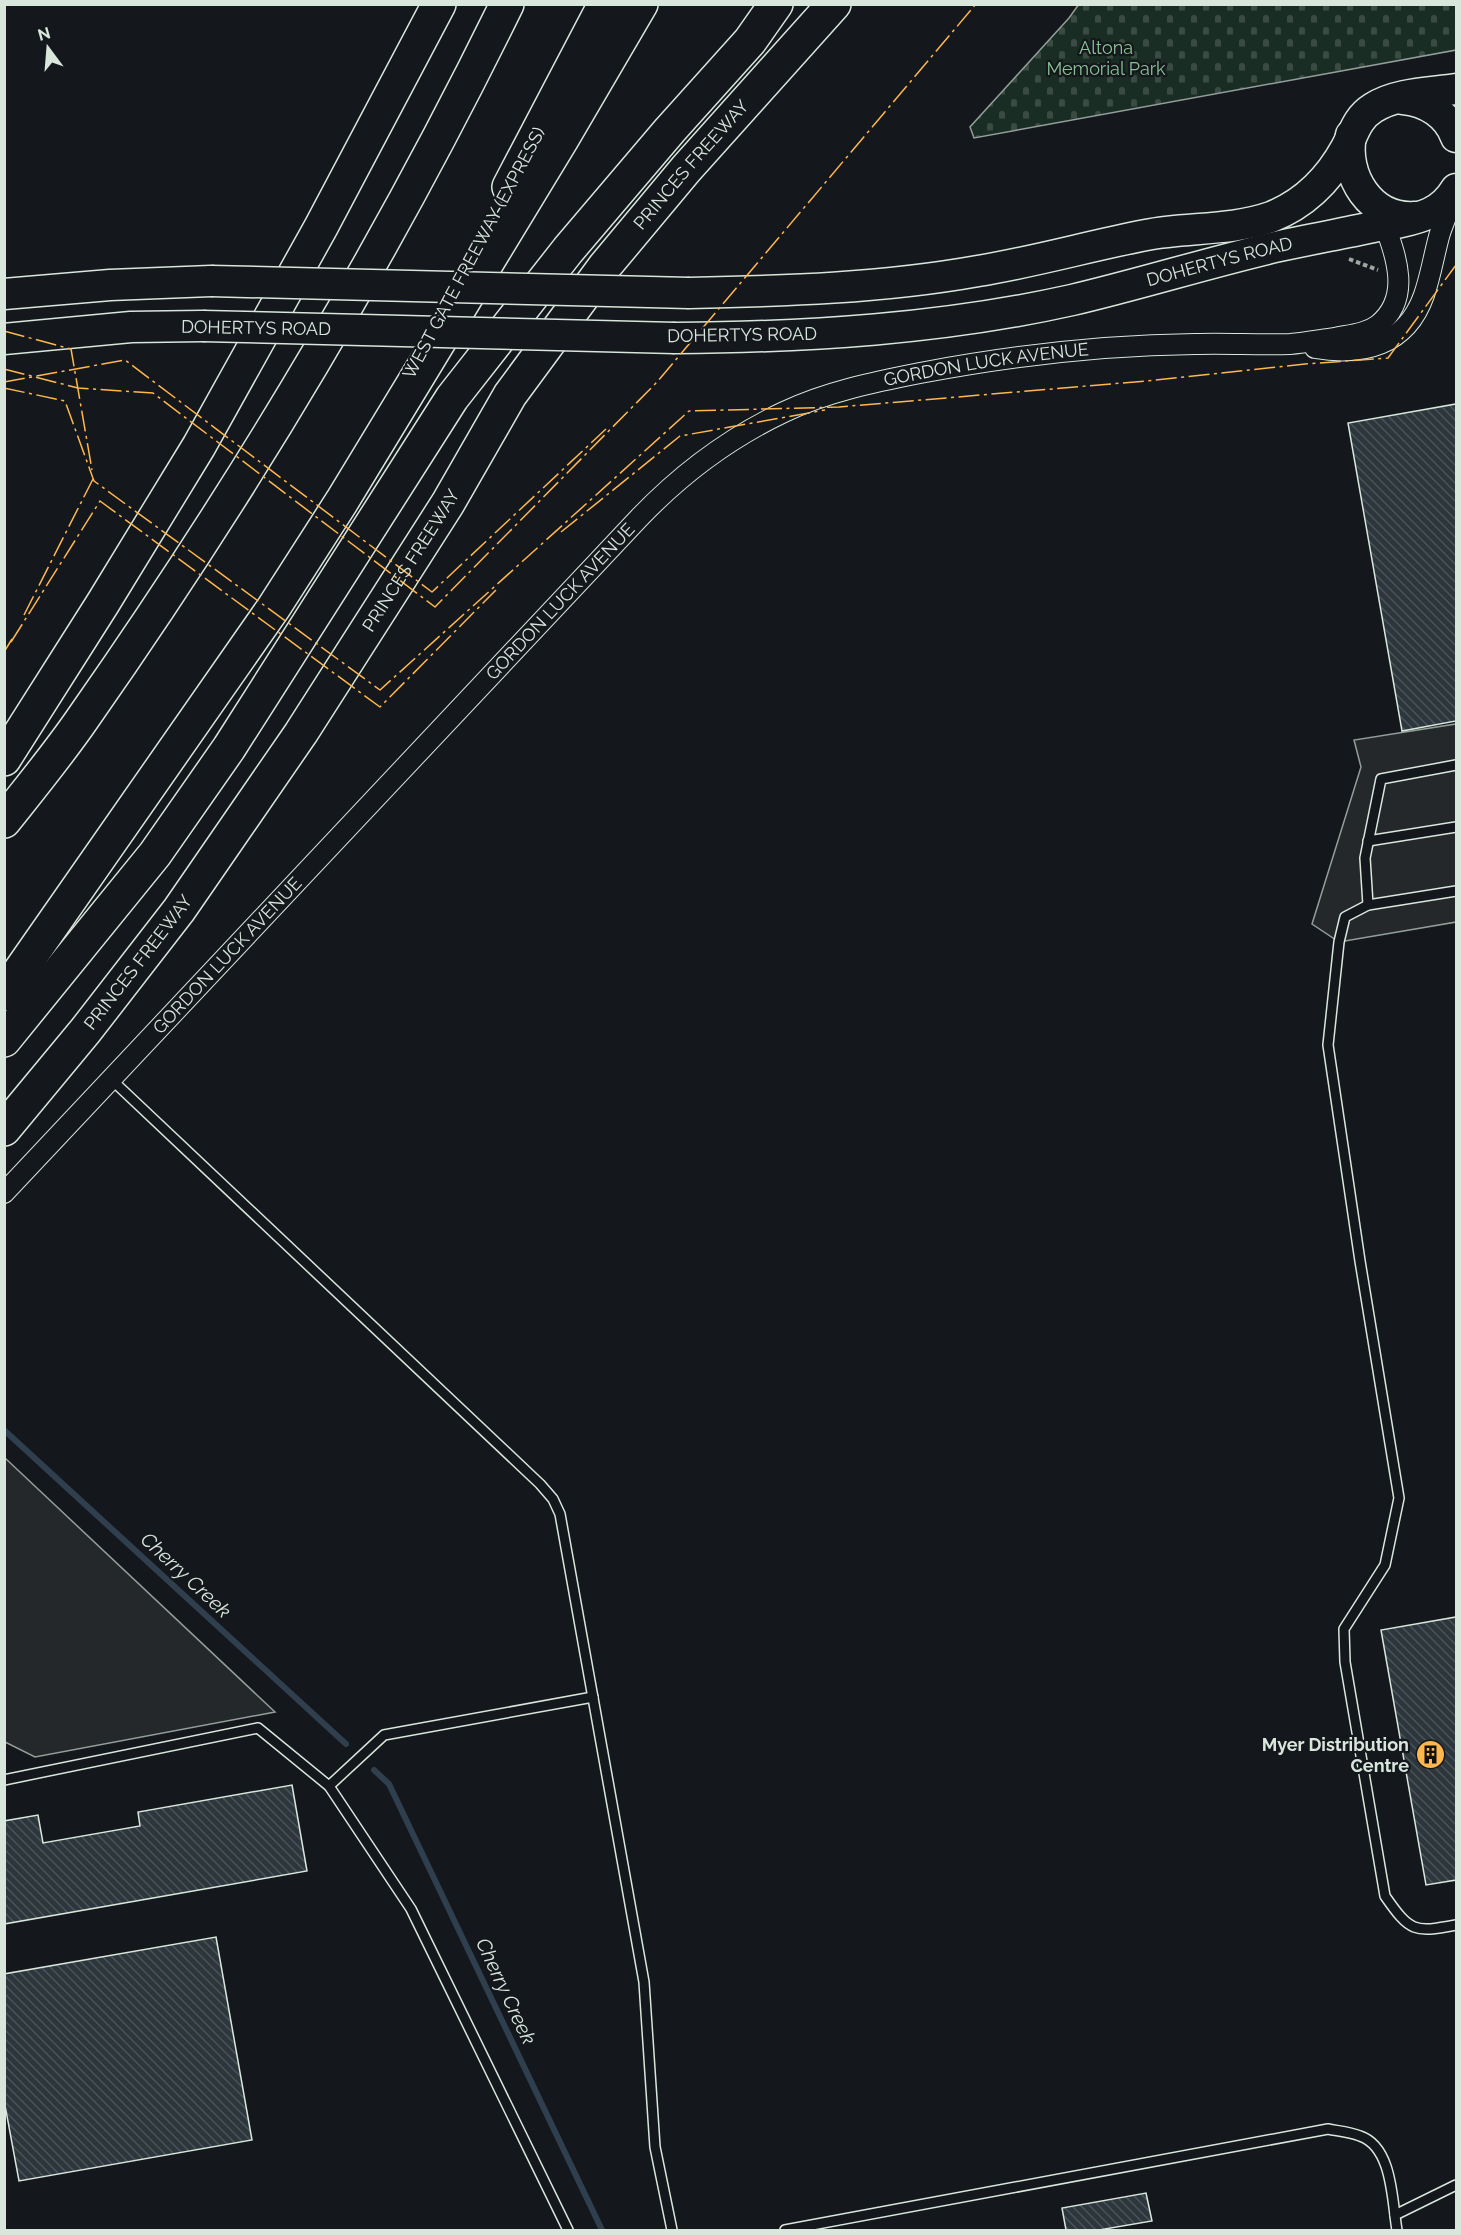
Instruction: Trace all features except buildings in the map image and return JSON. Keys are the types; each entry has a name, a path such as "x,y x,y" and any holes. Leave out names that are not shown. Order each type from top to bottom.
{"highway":[{"path":"4,759 199,446 321,227 439,4"},
{"path":"4,821 95,701 191,559 303,382 445,130 507,4"},
{"name":"WEST GATE FREEWAY (EXPRESS)","path":"342,501 605,4"},
{"path":"4,994 254,636 342,501 562,139 641,4"},
{"path":"4,1040 155,854 229,748 452,398 568,250 670,130 750,41 776,4"},
{"name":"PRINCES FREEWAY","path":"4,1129 86,1030 179,910 301,733 448,503 510,396 598,275 686,169 834,4"}],"main road":[{"name":"DOHERTYS ROAD","path":"4,294 110,285 211,281 689,293 826,288 945,276 1020,264 1162,232 1257,221 1293,206 1315,189 1339,160 1352,133 1368,112 1397,98 1456,89"},
{"path":"1397,98 1423,103 1438,113 1452,127 1456,137"},
{"path":"1352,133 1350,151 1354,176 1364,194 1382,216"},
{"name":"DOHERTYS ROAD","path":"4,339 131,327 203,326 675,338 852,332 984,316 1073,300 1382,216 1423,216 1444,204 1456,190"}],"street":[{"name":"GORDON LUCK AVENUE","path":"4,1193 639,518 679,479 734,439 785,411 835,393 867,384 1017,357 1149,345 1292,344 1350,351 1379,345 1396,334 1421,303 1441,232 1456,190"},
{"name":"GORDON LUCK AVENUE","path":"1292,344 1361,333 1375,327 1389,313 1398,295 1399,281 1397,265 1382,216"}],"lane":[{"path":"1368,905 1365,858 1381,779 1456,765"},
{"path":"1368,842 1456,826"},
{"path":"1456,891 1368,905 1345,917 1339,942 1328,1045 1360,1261 1399,1498 1385,1565 1344,1629 1345,1662 1385,1896 1408,1926 1426,1931 1456,1925"},
{"path":"112,1080 540,1484 553,1499 565,1533 644,1982 655,2147 672,2230"},
{"path":"329,1786 384,1735 593,1697"},
{"path":"4,1780 258,1728 329,1786 411,1910 568,2230"},
{"path":"785,2230 1328,2130 1361,2136 1374,2145 1388,2167 1397,2230"},
{"path":"1395,2215 1456,2185"}],"green space":[{"name":"Altona Memorial Park","path":"1079,4 1456,5 1456,50 974,138 970,127 1069,18"}],"shaded area":[{"path":"1456,724 1456,922 1339,942 1312,924 1361,767 1354,740"},
{"path":"5,1458 275,1712 35,1757 5,1742"}],"waterway":[{"name":"Cherry Creek","path":"4,1430 346,1744"},
{"name":"Cherry Creek","path":"374,1770 389,1784 602,2230"}],"power":[{"path":"4,369 78,388 153,393 435,607 657,382 976,4"},
{"path":"4,388 65,401 94,481 380,690 689,411 839,407 1388,358 1456,265"},
{"path":"4,331 71,349 92,470"},
{"path":"4,382 125,360 432,592 606,429"},
{"path":"561,532 680,436 825,410"},
{"path":"24,615 93,479"},
{"path":"11,642 100,501 380,707 496,590"},
{"path":"4,652 12,639"}],"place":[{"name":"Myer Distribution Centre","path":"1430,1755"}]}
